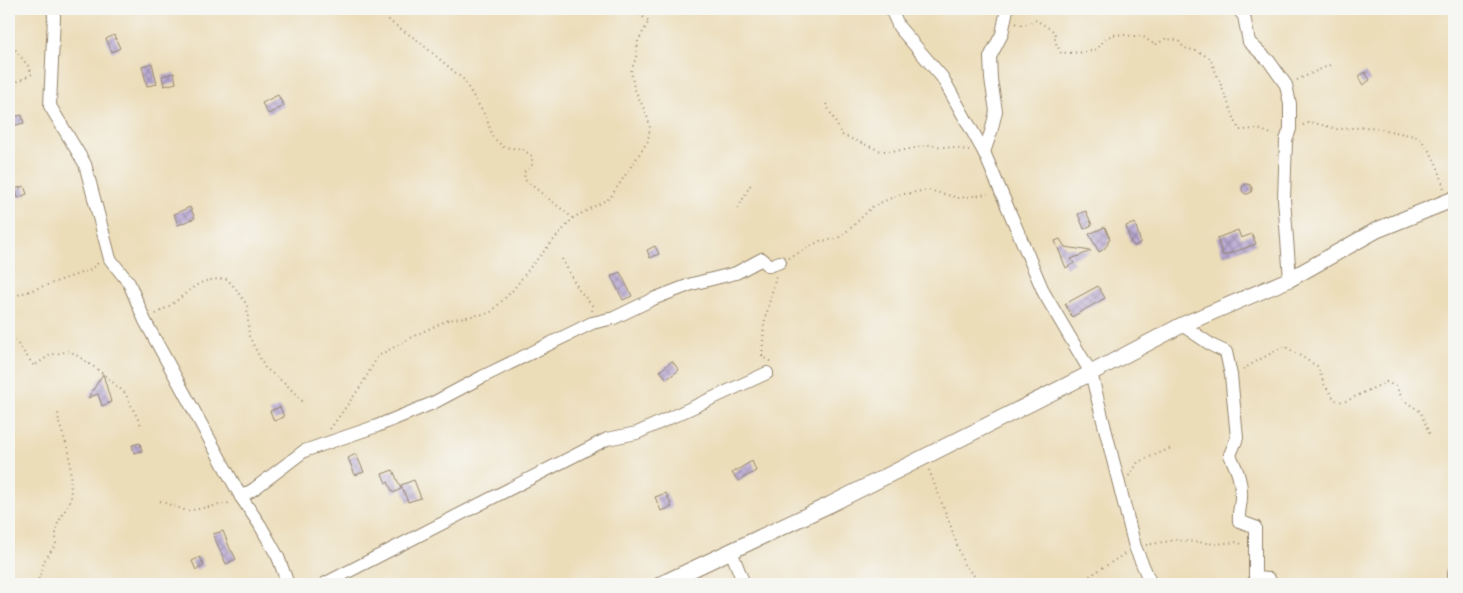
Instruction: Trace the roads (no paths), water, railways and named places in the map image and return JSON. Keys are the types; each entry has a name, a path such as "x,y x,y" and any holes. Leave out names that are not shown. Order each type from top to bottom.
{"street":[{"path":"53,9 50,106 84,164 110,259 129,283 145,321 241,497 278,557 288,584"},
{"path":"891,9 899,27 942,77 984,152 1044,293 1090,373 1135,547 1151,584"},
{"path":"1238,9 1244,16 1249,42 1268,61 1286,85 1290,104 1284,199 1290,279"},
{"path":"984,152 996,111 990,57 1002,34 1006,12"},
{"path":"661,584 829,505 1182,325 1290,279 1377,230 1450,200"},
{"path":"241,497 304,451 317,448 433,404 482,377 592,323 614,318 653,299 692,284 736,273 762,259 769,266 780,262"},
{"path":"1182,325 1213,346 1226,352 1231,375 1237,438 1230,455 1240,477 1239,521 1255,528 1255,578 1269,579 1272,584"},
{"path":"324,584 607,439 637,432 767,373"},
{"path":"731,551 744,584"},
{"path":"1454,572 1454,579"}]}
